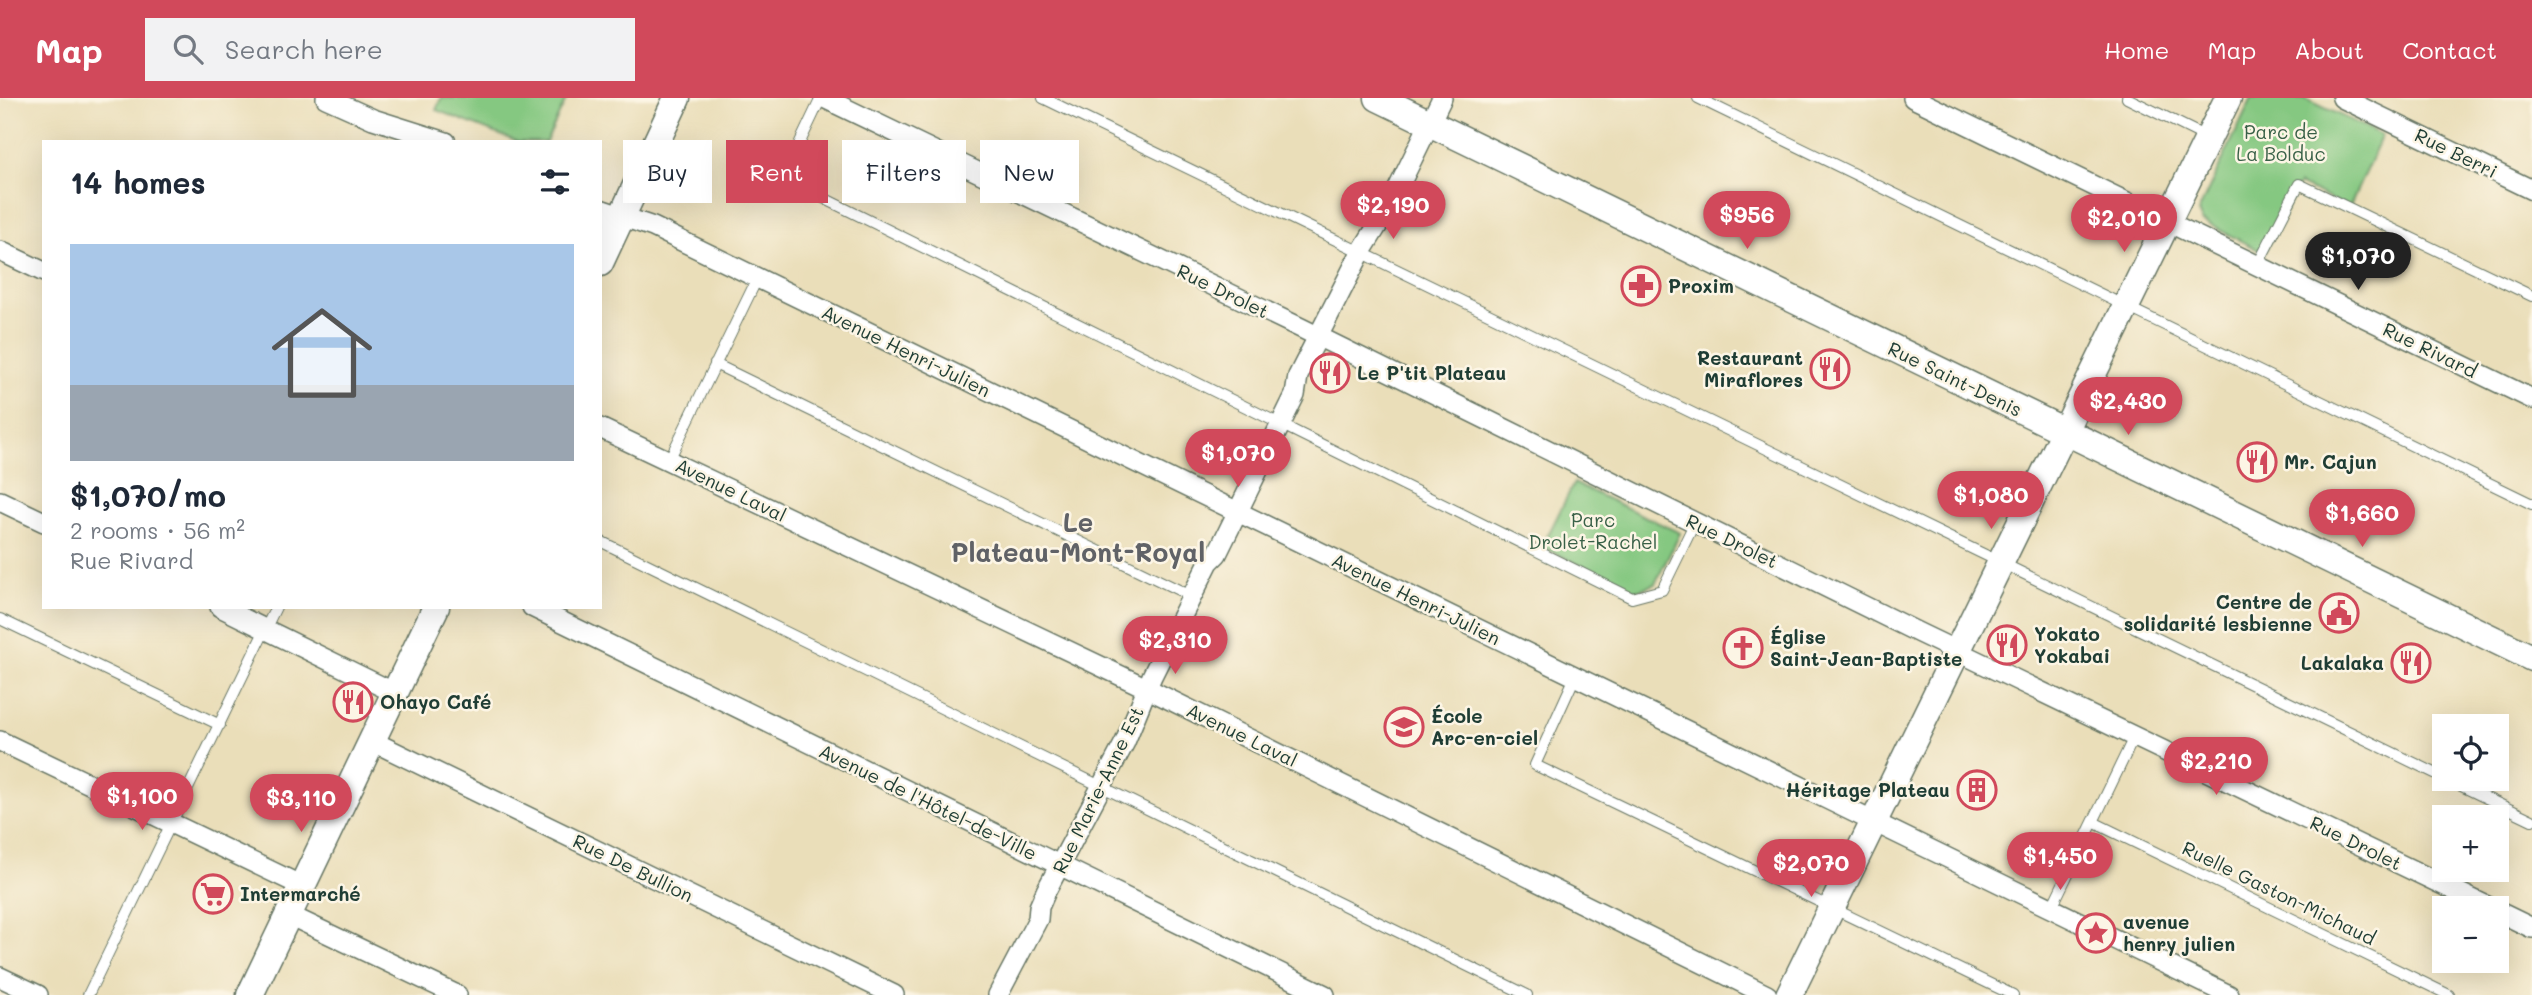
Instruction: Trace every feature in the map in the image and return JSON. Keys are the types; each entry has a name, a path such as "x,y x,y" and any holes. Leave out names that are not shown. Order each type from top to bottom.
{"main road":[{"path":"602,254 611,212 677,98"},
{"name":"Rue Saint-Denis","path":"1378,98 2532,658"},
{"path":"1789,995 2228,98"},
{"path":"250,995 435,609"}],"street":[{"path":"326,98 373,119 440,140"},
{"name":"Rue Drolet","path":"822,98 2466,896"},
{"name":"Rue Marie-Anne Est","path":"998,995 1038,919 1039,907 1046,891 1135,722 1146,688 1191,596 1209,562 1217,554 1280,426 1295,395 1298,376 1361,252 1389,207 1442,98"},
{"name":"Rue Rivard","path":"1913,98 2532,399"},
{"name":"Rue Berri","path":"2342,98 2532,190"},
{"name":"Avenue Henri-Julien","path":"611,212 653,227 2229,995"},
{"path":"0,251 42,271"},
{"name":"Avenue Laval","path":"602,430 1146,688 1767,995"},
{"path":"0,501 42,522"},
{"path":"224,609 395,693"},
{"name":"Avenue de l'Hôtel-de-Ville","path":"537,609 1325,995"},
{"path":"0,741 302,886"},
{"name":"Rue De Bullion","path":"372,741 894,995"},
{"path":"289,915 457,995"},
{"path":"2509,917 2532,928"},
{"path":"0,976 38,995"}],"lane":[{"path":"822,98 783,178 1632,598 1662,590 1695,522"},
{"path":"1044,98 2432,771"},
{"path":"1698,98 2532,504"},
{"path":"2127,98 2208,138"},
{"path":"2257,266 2299,184 2532,296"},
{"path":"669,460 757,279"},
{"path":"715,364 1191,596"},
{"path":"602,542 1527,995"},
{"path":"88,995 275,609"},
{"path":"0,619 220,725"},
{"path":"1575,677 1535,765 2013,995"},
{"path":"2051,909 2135,736"},
{"path":"2473,791 2532,820"},
{"name":"Ruelle Gaston-Michaud","path":"2093,822 2449,995"}],"green space":[{"path":"441,98 567,98 547,140 513,140 436,110"},
{"name":"Parc de La Bolduc","path":"2252,98 2304,98 2382,135 2349,208 2299,184 2264,253 2202,221 2198,212"},
{"name":"Parc Drolet-Rachel","path":"1574,483 1680,533 1655,584 1635,591 1542,547"}],"place":[{"name":"Proxim","path":"1641,286"},
{"name":"Restaurant Miraflores","path":"1830,369"},
{"name":"Le P'tit Plateau","path":"1330,373"},
{"name":"Mr. Cajun","path":"2257,462"},
{"name":"Centre de solidarité lesbienne","path":"2339,613"},
{"name":"Yokato Yokabai","path":"2007,645"},
{"name":"Église Saint-Jean-Baptiste","path":"1743,648"},
{"name":"Lakalaka","path":"2411,663"},
{"name":"Ohayo Café","path":"353,702"},
{"name":"École Arc-en-ciel","path":"1404,727"},
{"name":"Héritage Plateau","path":"1977,790"},
{"name":"Intermarché","path":"213,894"},
{"name":"avenue henry julien","path":"2096,933"}],"district":[{"name":"Le Plateau-Mont-Royal","path":"1078,538"}]}
